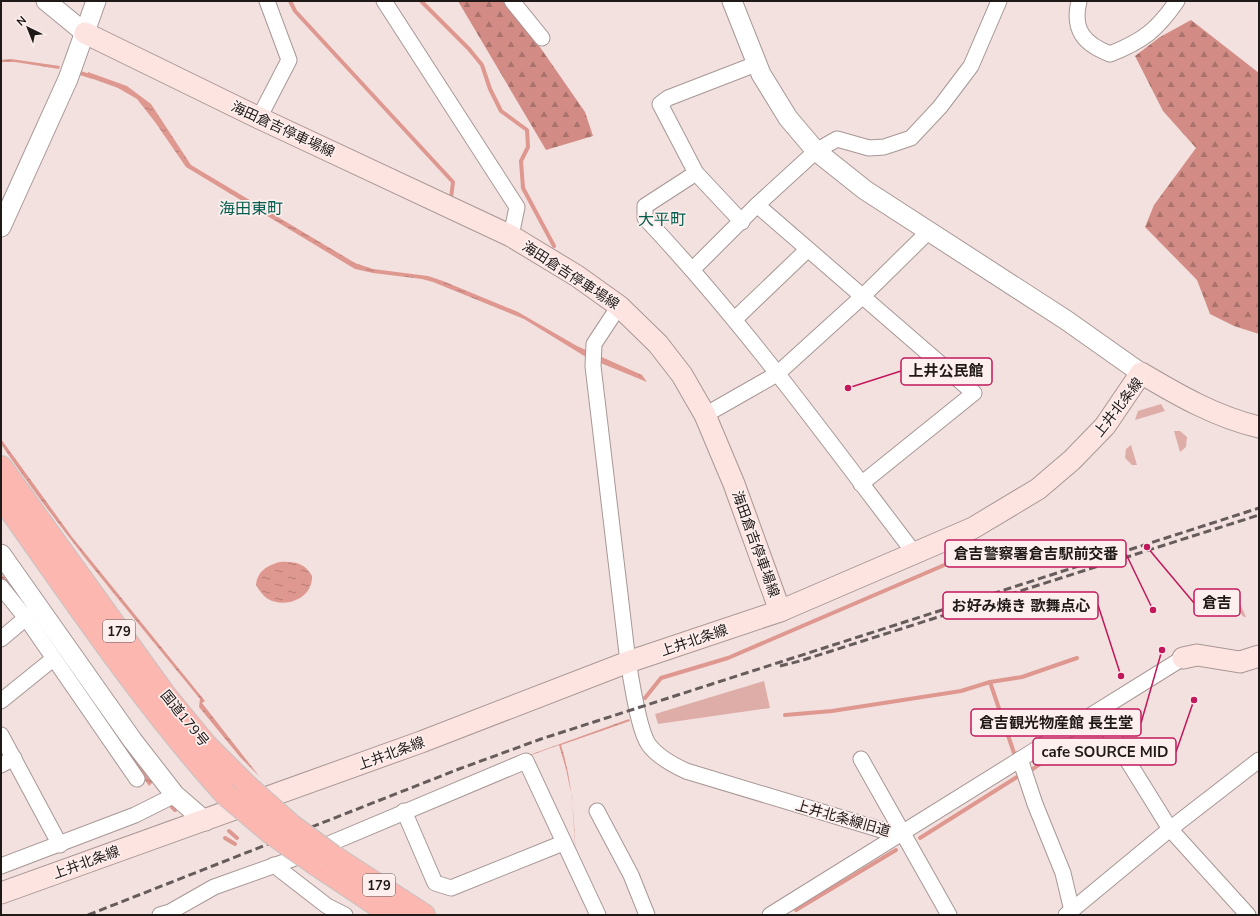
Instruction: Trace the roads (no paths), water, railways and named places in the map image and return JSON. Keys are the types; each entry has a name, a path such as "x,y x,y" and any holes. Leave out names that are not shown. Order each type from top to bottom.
{"highway":[{"name":"国道179号","path":"1,467 165,695 206,745 247,786 291,825 323,860 392,915"},
{"name":"国道179号","path":"1,497 151,706 188,754 225,794 271,833 424,915"}],"main road":[{"name":"海田倉吉停車場線","path":"85,33 259,118 511,236 577,276 619,306 658,344 682,376 706,415 734,484 780,611 915,554 972,528 1032,493 1052,477"},
{"name":"上井北条線","path":"1052,477 1105,426 1141,373 1189,401 1234,420 1259,427"},
{"name":"上井北条線","path":"1,893 205,821 421,742 628,662 780,611"},
{"path":"1183,658 1197,655 1240,662 1259,656"}],"street":[{"path":"46,1 85,33"},
{"path":"1,227 76,60 96,1"},
{"path":"259,118 289,60 267,1"},
{"path":"384,1 517,207 511,236"},
{"path":"512,1 542,38"},
{"path":"732,1 761,74 788,118 816,151 865,190 900,211 928,232 1066,320 1141,373"},
{"path":"693,270 742,222 757,205 816,151 838,139 869,148 884,147 911,138 940,107 971,66 999,1"},
{"path":"1079,1 1076,13 1077,27 1085,40 1096,49 1110,54 1144,38 1162,22 1177,1"},
{"path":"742,222 696,173 660,104 668,98 756,64"},
{"path":"696,173 645,206 645,218 693,270 735,319 915,554"},
{"path":"757,205 807,250 974,393 861,484"},
{"path":"706,415 778,374 928,232"},
{"path":"735,319 807,250"},
{"name":"上井北条線旧道","path":"619,306 594,344 593,366 628,662 637,707 649,745 669,763 686,771 885,831 902,833 1098,713 1183,658"},
{"path":"1,554 32,613 53,659 137,778"},
{"path":"1,587 32,613 175,795 205,821"},
{"path":"1,639 32,613"},
{"path":"1,701 53,659"},
{"path":"1098,713 1170,829 1248,915"},
{"path":"1,735 7,761 27,787 60,845"},
{"path":"861,759 949,915"},
{"path":"1020,760 1035,804 1063,873 1069,913"},
{"path":"1069,913 1170,829 1259,760"},
{"path":"167,914 214,887 298,857 404,811 526,761 563,843 598,915"},
{"path":"1,866 60,845 135,815 175,795"},
{"path":"404,811 435,883 452,888 563,843"},
{"path":"597,811 631,875 647,915"},
{"path":"781,912 902,833"},
{"path":"274,865 327,906 346,915"}],"water":[{"path":"11,59 60,66 59,69 15,62 1,62 1,60"},
{"path":"88,72 127,86 151,104 191,165 355,263 373,269 428,276 443,281 518,312 577,346 642,375 647,382 586,357 524,319 433,282 355,269 186,167 137,99 118,88 88,77"},
{"path":"1,439 72,537 205,701 202,703 259,776 240,757 199,707 200,699 72,542 1,444"},
{"path":"280,562 299,564 306,568 312,576 311,584 308,590 297,600 283,603 275,602 264,596 256,585 258,576 264,569"},
{"path":"1,574 13,586 154,781 149,786 1,582"},
{"path":"629,719 630,721 561,745 565,759 571,793 559,745 496,768 363,823 363,821 502,765"}],"waterway":[{"path":"290,1 295,11 453,182 451,198"},
{"path":"421,1 469,49 482,65 490,89 501,111 527,130 528,147 521,161 523,188 554,246"},
{"path":"77,72 93,77"},
{"path":"645,698 661,678 728,658 970,554"},
{"path":"785,715 832,711 961,691 990,682 1022,677 1077,658"},
{"path":"990,682 1015,756"},
{"path":"1027,773 1057,752"},
{"path":"920,838 1017,777"},
{"path":"172,807 175,810"},
{"path":"229,831 237,838"},
{"path":"225,838 235,844"},
{"path":"796,910 896,850"}],"railway":[{"path":"88,915 459,769 541,739 1259,508"},
{"path":"780,666 800,661 1259,515"}],"place":[{"name":"上井公民館","path":"848,388"},
{"name":"倉吉","path":"1147,547"},
{"name":"倉吉警察署倉吉駅前交番","path":"1153,610"},
{"name":"倉吉観光物産館 長生堂","path":"1162,650"},
{"name":"お好み焼き 歌舞点心","path":"1121,676"},
{"name":"cafe SOURCE MID","path":"1194,700"}],"district":[{"name":"海田東町","path":"251,208"},
{"name":"大平町","path":"662,219"}]}
